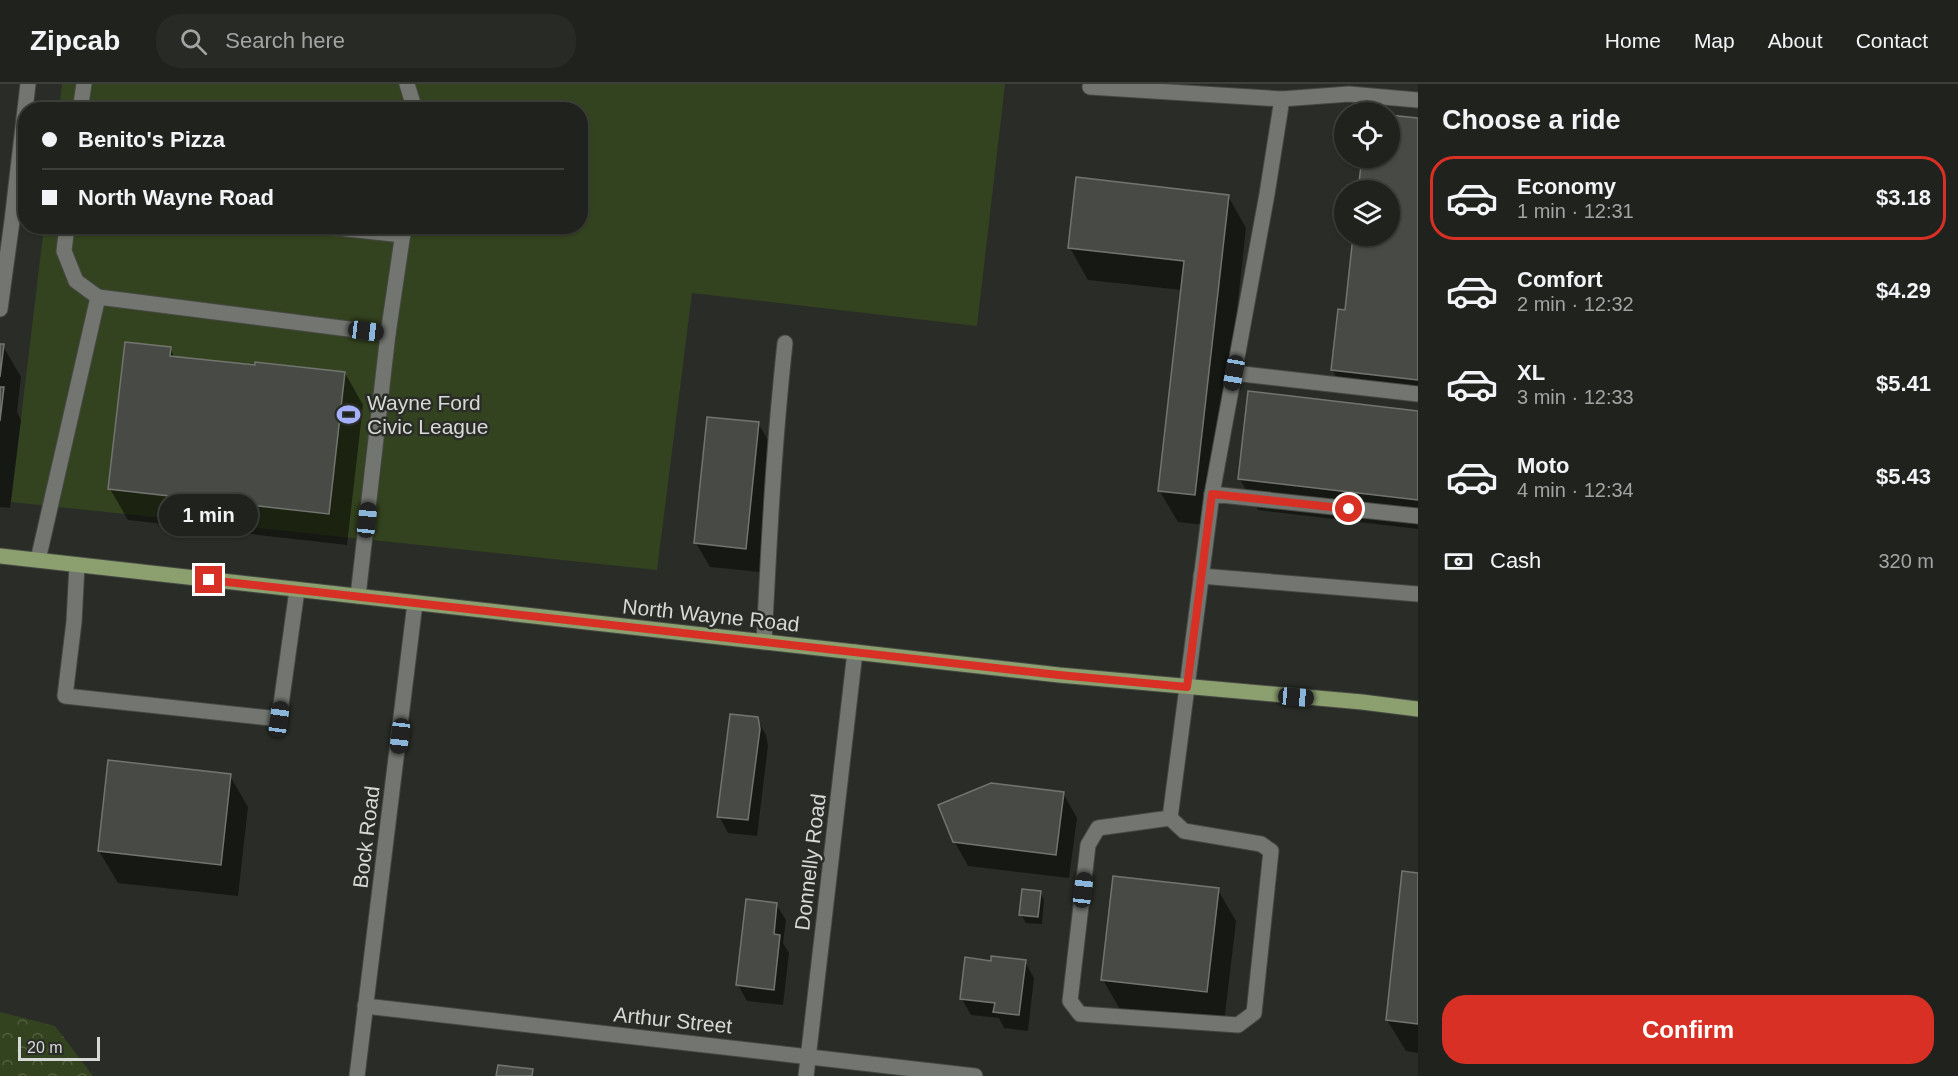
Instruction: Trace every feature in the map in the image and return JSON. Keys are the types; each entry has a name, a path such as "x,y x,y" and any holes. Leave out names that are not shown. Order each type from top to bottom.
{"main road":[{"name":"North Wayne Road","path":"0,556 1059,675 1418,709"}],"street":[{"path":"26,102 28,84"},
{"path":"82,102 84,84"},
{"path":"407,84 413,102"},
{"path":"1090,87 1282,99 1349,94 1418,100"},
{"path":"1170,818 1212,494 1282,99"},
{"path":"0,309 18,164"},
{"path":"66,234 64,250 76,281 98,297 388,334"},
{"path":"358,596 388,334 403,234"},
{"path":"38,560 98,297"},
{"path":"764,642 769,524 785,343"},
{"path":"1234,373 1418,394"},
{"path":"1212,494 1418,516"},
{"path":"77,565 74,622 65,696 89,699 279,719 297,590"},
{"path":"1201,576 1418,594"},
{"name":"Bock Road","path":"357,1076 415,603"},
{"name":"Donnelly Road","path":"806,1076 855,652"},
{"path":"1170,818 1184,831 1261,844 1271,851 1254,1013 1238,1025 1080,1014 1070,1001 1088,845 1098,828 1170,818"},
{"name":"Arthur Street","path":"365,1006 975,1076"}],"green space":[{"name":"Wayne Ford Civic League","path":"62,84 1005,84 977,326 692,293 657,570 11,502 43,234 588,234 588,102 60,102"},
{"path":"0,1012 55,1026 93,1076 0,1076"}],"building":[{"path":"1400,116 1418,118 1418,380 1331,370 1338,309 1345,310 1352,246 1400,246 1400,180 1359,180 1361,168 1400,168"},
{"path":"1076,177 1229,195 1195,495 1158,491 1184,261 1068,248"},
{"path":"125,342 171,347 170,356 345,372 329,514 108,489"},
{"path":"0,344 4,344 0,377"},
{"path":"0,387 4,387 0,421"},
{"path":"1248,391 1418,411 1418,500 1238,479"},
{"path":"707,417 759,422 746,549 694,543"},
{"path":"730,714 758,717 760,729 748,820 717,817"},
{"path":"108,760 231,774 221,865 98,851"},
{"path":"991,783 1064,792 1056,855 953,842 938,805"},
{"path":"1402,871 1418,873 1418,1024 1386,1020"},
{"path":"1113,876 1219,888 1207,992 1101,980"},
{"path":"1022,889 1041,891 1038,917 1019,915"},
{"path":"746,899 777,903 774,934 780,935 774,990 736,985"},
{"path":"991,956 1026,960 1019,1015 993,1012 995,1003 960,999 965,957 991,961"},
{"path":"498,1065 533,1069 532,1076 496,1076"}],"place":[{"name":"Wayne Ford Civic League","path":"349,414"}],"route":[{"path":"209,580 1059,675 1187,687 1212,494 1349,509"}]}
